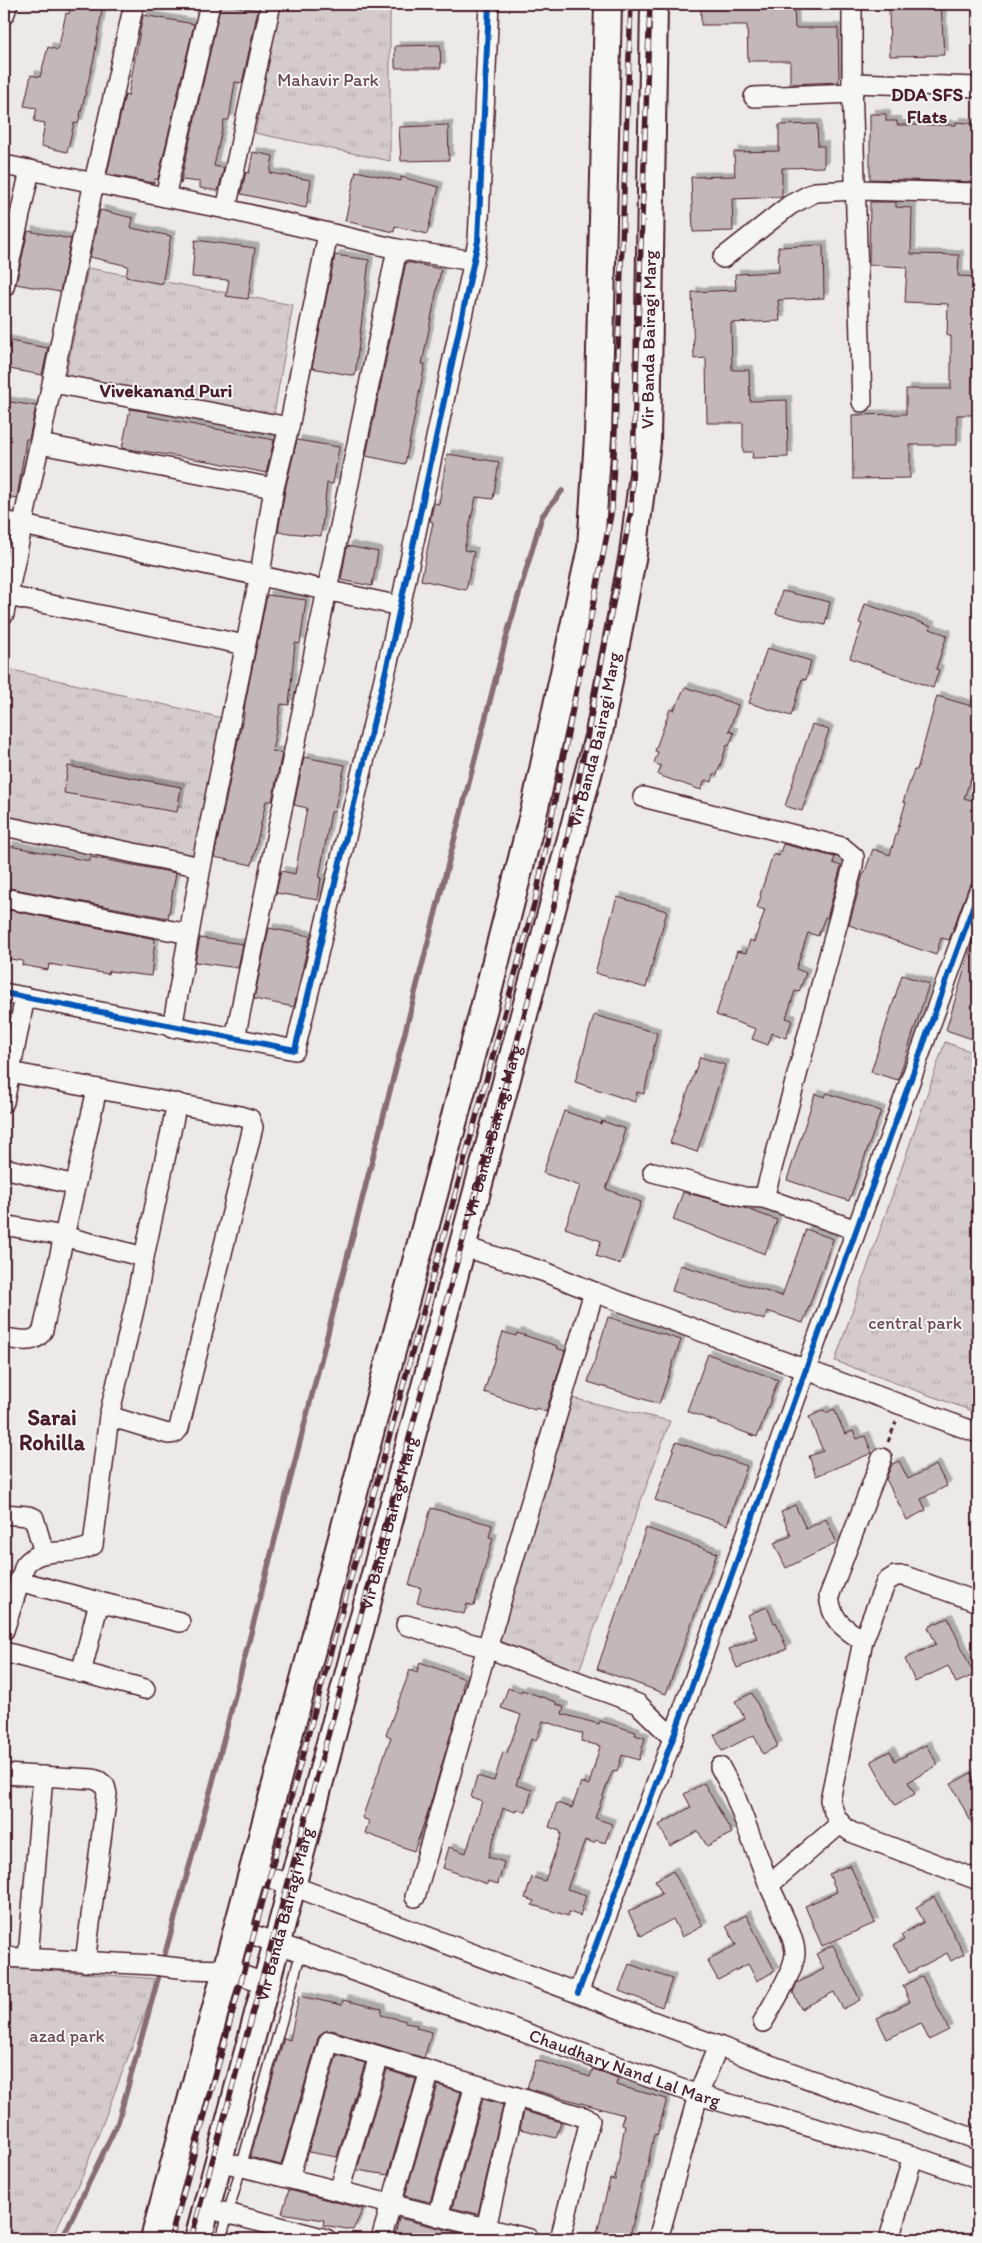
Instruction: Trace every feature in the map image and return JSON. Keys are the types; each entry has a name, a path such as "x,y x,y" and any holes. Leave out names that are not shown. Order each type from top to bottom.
{"main road":[{"path":"154,2239 484,1008 534,807 590,548 598,437 608,4"},
{"name":"Vir Banda Bairagi Marg","path":"198,2239 217,2211 230,2164 267,1984 289,1948 293,1886 600,733 633,554 646,442 654,4"}],"street":[{"path":"4,15 8,4"},
{"path":"134,4 94,182 40,444 13,523 6,605 245,645"},
{"path":"165,197 210,4"},
{"path":"226,209 271,4"},
{"path":"4,993 172,1028 295,1050 400,606 474,261 480,219 489,4"},
{"path":"852,4 852,88 862,402"},
{"path":"754,96 852,88 978,87"},
{"path":"4,165 226,209 397,249 474,261"},
{"path":"4,287 30,170"},
{"path":"723,258 772,218 806,196 826,190 978,193"},
{"path":"172,1028 260,574 274,488 289,427 328,234"},
{"path":"235,1038 397,249"},
{"path":"53,383 289,427"},
{"path":"40,444 274,488"},
{"path":"13,523 260,574 400,606"},
{"path":"643,797 842,847 854,857 764,1198"},
{"path":"4,826 202,867"},
{"path":"578,1993 673,1738 978,893"},
{"path":"4,898 190,934"},
{"path":"4,1102 25,997"},
{"path":"10,1072 250,1119 253,1127 179,1428 175,1433 168,1434 109,1416"},
{"path":"4,1338 34,1341 43,1330 97,1090"},
{"path":"4,1630 25,1565 30,1559 44,1553 84,1550 93,1545 109,1416 136,1302 177,1104"},
{"path":"4,1168 75,1185"},
{"path":"653,1172 744,1197 764,1198 856,1230"},
{"path":"4,1225 63,1236 144,1257"},
{"path":"464,1247 545,1272 594,1292 978,1433"},
{"path":"415,1898 487,1648 594,1292"},
{"path":"862,1641 838,1624 830,1610 829,1596 882,1458"},
{"path":"4,1514 34,1518 44,1553"},
{"path":"978,1602 905,1576 895,1576 886,1582 862,1641 830,1800 833,1813 840,1824 851,1832 978,1880"},
{"path":"20,1581 180,1622"},
{"path":"82,1673 99,1602"},
{"path":"406,1625 487,1648 638,1704 673,1738"},
{"path":"4,1652 145,1689"},
{"path":"720,1768 734,1794 793,1942 795,1954 792,1967 763,2022"},
{"path":"4,1774 93,1779 105,1786 107,1794 85,1962"},
{"path":"28,1958 44,1776"},
{"path":"769,1884 840,1824"},
{"path":"253,1872 718,2046 978,2140"},
{"name":"Chaudhary Nand Lal Marg","path":"237,1929 698,2095 913,2156 978,2178"},
{"path":"4,1957 226,1970 267,1984"},
{"path":"288,2178 329,2041 590,2120 560,2239"},
{"path":"658,2239 698,2095 718,2046"},
{"path":"339,2191 379,2056"},
{"path":"381,2239 430,2072"},
{"path":"438,2216 475,2085"},
{"path":"486,2228 516,2097"},
{"path":"889,2239 913,2156"},
{"path":"230,2164 530,2239"},
{"path":"217,2211 326,2239"}],"lane":[{"path":"230,2164 289,1948"},
{"path":"217,2211 221,2239"}],"path":[{"path":"882,1458 902,1405"}],"green space":[{"name":"Mahavir Park","path":"280,4 390,4 390,161 255,133"},
{"path":"88,268 293,305 273,420 64,384"},
{"path":"4,668 227,719 200,860 4,819"},
{"name":"central park","path":"945,1042 978,1054 978,1413 835,1361"},
{"path":"572,1398 670,1421 576,1679 489,1637"},
{"name":"azad park","path":"4,1967 158,1979 83,2175 51,2239 4,2239"}],"building":[{"path":"71,4 103,4 94,58 78,124 74,123 67,152 41,146 45,123 34,121 37,108 24,106 31,75 40,77 48,47 58,50 66,13 69,14"},
{"path":"221,4 258,10 242,83 235,82 229,120 224,120 214,166 224,168 218,191 200,188 200,182 182,180 180,184"},
{"path":"701,4 794,4 795,28 838,28 839,82 790,84 790,61 748,61 747,25 701,25"},
{"path":"889,4 941,4 944,55 890,56"},
{"path":"143,15 194,24 158,179 155,179 154,183 107,174 125,95 128,96"},
{"path":"440,45 441,68 395,68 395,46"},
{"path":"870,114 886,114 886,121 897,121 897,125 956,125 956,122 978,124 978,182 870,179"},
{"path":"817,124 818,146 824,146 824,167 782,168 782,197 732,199 733,231 693,232 691,177 735,176 734,152 779,151 779,125"},
{"path":"448,125 449,160 401,161 399,127"},
{"path":"253,152 273,156 270,173 311,180 306,208 241,194 246,172 249,173"},
{"path":"356,171 401,181 401,177 439,187 427,234 395,226 394,232 345,221"},
{"path":"870,202 896,202 896,207 912,208 911,254 959,255 958,276 978,277 978,415 957,415 957,445 910,445 910,478 853,479 852,415 906,414 906,389 951,389 951,336 947,336 948,304 905,302 907,267 869,265"},
{"path":"100,210 133,218 131,228 171,236 162,284 126,277 128,266 90,257"},
{"path":"28,231 71,239 60,292 16,284"},
{"path":"195,240 255,248 248,299 226,296 229,280 192,277"},
{"path":"823,245 824,298 778,300 780,321 731,323 732,370 749,370 750,401 787,400 788,457 752,458 753,452 743,452 743,423 707,423 706,358 694,359 692,292 736,290 735,274 779,272 778,247"},
{"path":"335,255 369,260 355,376 312,368"},
{"path":"406,262 441,269 422,364 425,364 405,464 366,456"},
{"path":"4,340 48,348 42,375 4,368"},
{"path":"4,401 36,406 29,439 26,439 17,498 4,496"},
{"path":"130,409 149,412 148,416 274,440 266,473 214,462 122,448"},
{"path":"297,440 339,447 333,484 327,483 321,536 278,532 285,490"},
{"path":"447,454 499,462 493,499 476,497 464,550 474,552 466,590 421,580 433,522 430,521 434,503 439,504"},
{"path":"347,546 378,552 372,586 341,580"},
{"path":"782,591 830,602 825,625 776,614"},
{"path":"267,595 306,600 300,644 295,643 289,705 281,704 272,751 282,753 272,801 266,801 252,865 214,857 243,723 245,703"},
{"path":"865,604 931,626 930,629 947,635 936,669 939,670 933,688 850,658 862,624 859,623"},
{"path":"767,648 811,661 806,680 802,679 791,716 749,703"},
{"path":"685,687 738,705 729,731 734,733 729,746 727,745 717,775 714,774 712,782 705,780 701,790 658,775 661,766 654,763 658,752 655,751 670,709 674,710"},
{"path":"937,696 978,708 978,767 975,766 964,798 978,802 978,882 971,884 968,889 949,940 941,938 936,955 849,925 863,874 873,849 890,855 906,802 903,802 914,770 917,770"},
{"path":"812,724 829,730 802,811 785,806"},
{"path":"304,757 345,765 334,812 331,812 319,878 321,878 318,900 276,893 281,871 295,874 307,808 294,805"},
{"path":"68,766 181,787 177,812 64,793"},
{"path":"783,844 835,857 833,863 841,866 827,918 825,917 818,936 808,933 796,969 806,973 799,992 795,991 786,1018 792,1020 786,1038 772,1033 768,1045 752,1039 756,1029 716,1015 737,951 746,953 750,940 754,942 765,910 757,908 760,895 773,854 779,856"},
{"path":"9,846 90,861 90,857 176,873 168,918 4,887 4,874"},
{"path":"617,897 667,911 646,988 595,973"},
{"path":"4,909 155,939 151,976 109,971 108,974 49,964 48,970 22,965 23,961 4,958"},
{"path":"978,925 978,1041 946,1030"},
{"path":"269,928 310,936 294,1007 254,999"},
{"path":"200,938 243,944 238,968 195,962"},
{"path":"902,975 929,984 898,1080 871,1072"},
{"path":"594,1015 657,1033 644,1094 637,1092 635,1102 575,1082"},
{"path":"700,1057 725,1065 697,1152 670,1143"},
{"path":"827,1093 881,1111 849,1201 787,1180 815,1094 825,1097"},
{"path":"564,1111 601,1124 602,1121 625,1129 622,1139 624,1140 606,1189 641,1202 620,1264 596,1256 601,1241 565,1228 580,1186 543,1173"},
{"path":"683,1192 744,1208 777,1220 765,1254 673,1220"},
{"path":"806,1229 833,1239 803,1323 767,1311 765,1320 672,1291 680,1265 782,1296"},
{"path":"608,1317 681,1340 659,1404 588,1382"},
{"path":"503,1332 516,1336 517,1333 557,1346 556,1348 565,1351 546,1412 484,1392"},
{"path":"708,1354 778,1380 757,1437 687,1411"},
{"path":"834,1409 845,1434 853,1431 857,1439 865,1436 872,1453 816,1476 809,1456 823,1451 809,1417 824,1410 826,1413"},
{"path":"676,1442 747,1466 727,1525 655,1500"},
{"path":"899,1461 908,1479 936,1465 947,1486 921,1499 926,1510 907,1520 886,1479 892,1464"},
{"path":"795,1505 806,1529 826,1519 837,1543 786,1568 774,1543 791,1536 781,1512"},
{"path":"431,1508 492,1525 489,1537 493,1538 474,1606 467,1604 464,1614 417,1603 421,1588 409,1585"},
{"path":"646,1528 717,1553 666,1694 597,1669"},
{"path":"767,1607 774,1623 776,1622 787,1649 737,1668 729,1649 757,1638 747,1615"},
{"path":"948,1618 974,1675 956,1683 948,1666 915,1682 905,1659 936,1644 928,1627"},
{"path":"420,1662 465,1679 462,1688 464,1689 428,1812 414,1851 365,1833 369,1821 362,1818 391,1737 386,1735 410,1670 417,1673"},
{"path":"508,1688 521,1693 522,1690 556,1702 556,1704 564,1707 562,1714 599,1724 600,1721 636,1732 635,1735 645,1738 639,1760 622,1755 617,1772 613,1771 595,1818 612,1824 605,1843 596,1840 594,1843 585,1840 567,1889 586,1895 580,1916 569,1912 568,1916 532,1905 534,1901 525,1898 532,1877 545,1881 561,1835 560,1831 549,1827 557,1803 572,1808 581,1782 589,1785 600,1746 581,1741 583,1734 543,1721 536,1741 531,1739 516,1785 532,1790 526,1812 516,1809 516,1812 503,1808 488,1857 504,1862 498,1884 488,1881 487,1884 443,1868 449,1847 466,1853 482,1801 471,1797 477,1776 494,1781 503,1752 507,1753 521,1715 501,1708"},
{"path":"752,1693 778,1746 763,1754 754,1735 722,1751 714,1735 745,1719 735,1701"},
{"path":"926,1745 938,1765 908,1782 915,1794 895,1805 871,1761 890,1751 895,1761"},
{"path":"971,1773 978,1786 978,1835 951,1784"},
{"path":"704,1783 732,1833 707,1846 698,1831 670,1846 659,1825 691,1807 684,1794"},
{"path":"850,1865 875,1923 822,1946 805,1906 837,1892 829,1874"},
{"path":"673,1871 703,1926 682,1937 673,1919 641,1936 628,1912 662,1894 655,1880"},
{"path":"934,1897 964,1954 951,1961 947,1953 909,1973 894,1945 904,1940 901,1935 924,1922 916,1907"},
{"path":"746,1915 775,1971 757,1981 748,1964 718,1980 707,1960 736,1945 726,1926"},
{"path":"833,1945 860,2000 843,2009 834,1992 801,2009 793,1992 797,1983 824,1969 816,1954"},
{"path":"629,1964 672,1979 662,2007 619,1991"},
{"path":"922,1976 949,2030 929,2040 921,2023 887,2039 877,2018 910,2002 903,1986"},
{"path":"299,1996 342,2005 343,2000 382,2009 381,2015 406,2021 405,2023 417,2025 416,2028 432,2032 424,2058 332,2030 322,2033 318,2038 281,2165 250,2157 284,2038 290,2040"},
{"path":"337,2055 365,2063 337,2157 308,2152"},
{"path":"536,2060 590,2077 593,2069 618,2078 616,2085 667,2099 657,2135 654,2134 644,2183 629,2239 597,2233 610,2179 615,2180 625,2125 621,2124 624,2115 527,2088"},
{"path":"387,2070 416,2079 388,2175 357,2170"},
{"path":"438,2085 461,2092 430,2202 405,2196"},
{"path":"483,2099 503,2105 478,2214 452,2208"},
{"path":"524,2111 561,2122 556,2138 520,2129"},
{"path":"289,2190 363,2209 353,2230 323,2225 324,2220 282,2213"},
{"path":"399,2218 475,2237 475,2239 394,2239"}],"waterway":[{"path":"62,2239 118,2122 212,1785 506,638 542,516 562,491"}],"railway":[{"path":"171,2239 536,897 612,509 631,4"},
{"path":"191,2239 555,902 631,511 650,4"}],"cycle path":[{"path":"4,993 295,1050 392,645 478,241 489,4"},
{"path":"578,1993 673,1738 978,893"}],"district":[{"name":"DDA SFS Flats","path":"927,105"},
{"name":"Vivekanand Puri","path":"166,390"},
{"name":"Sarai Rohilla","path":"52,1430"}]}
